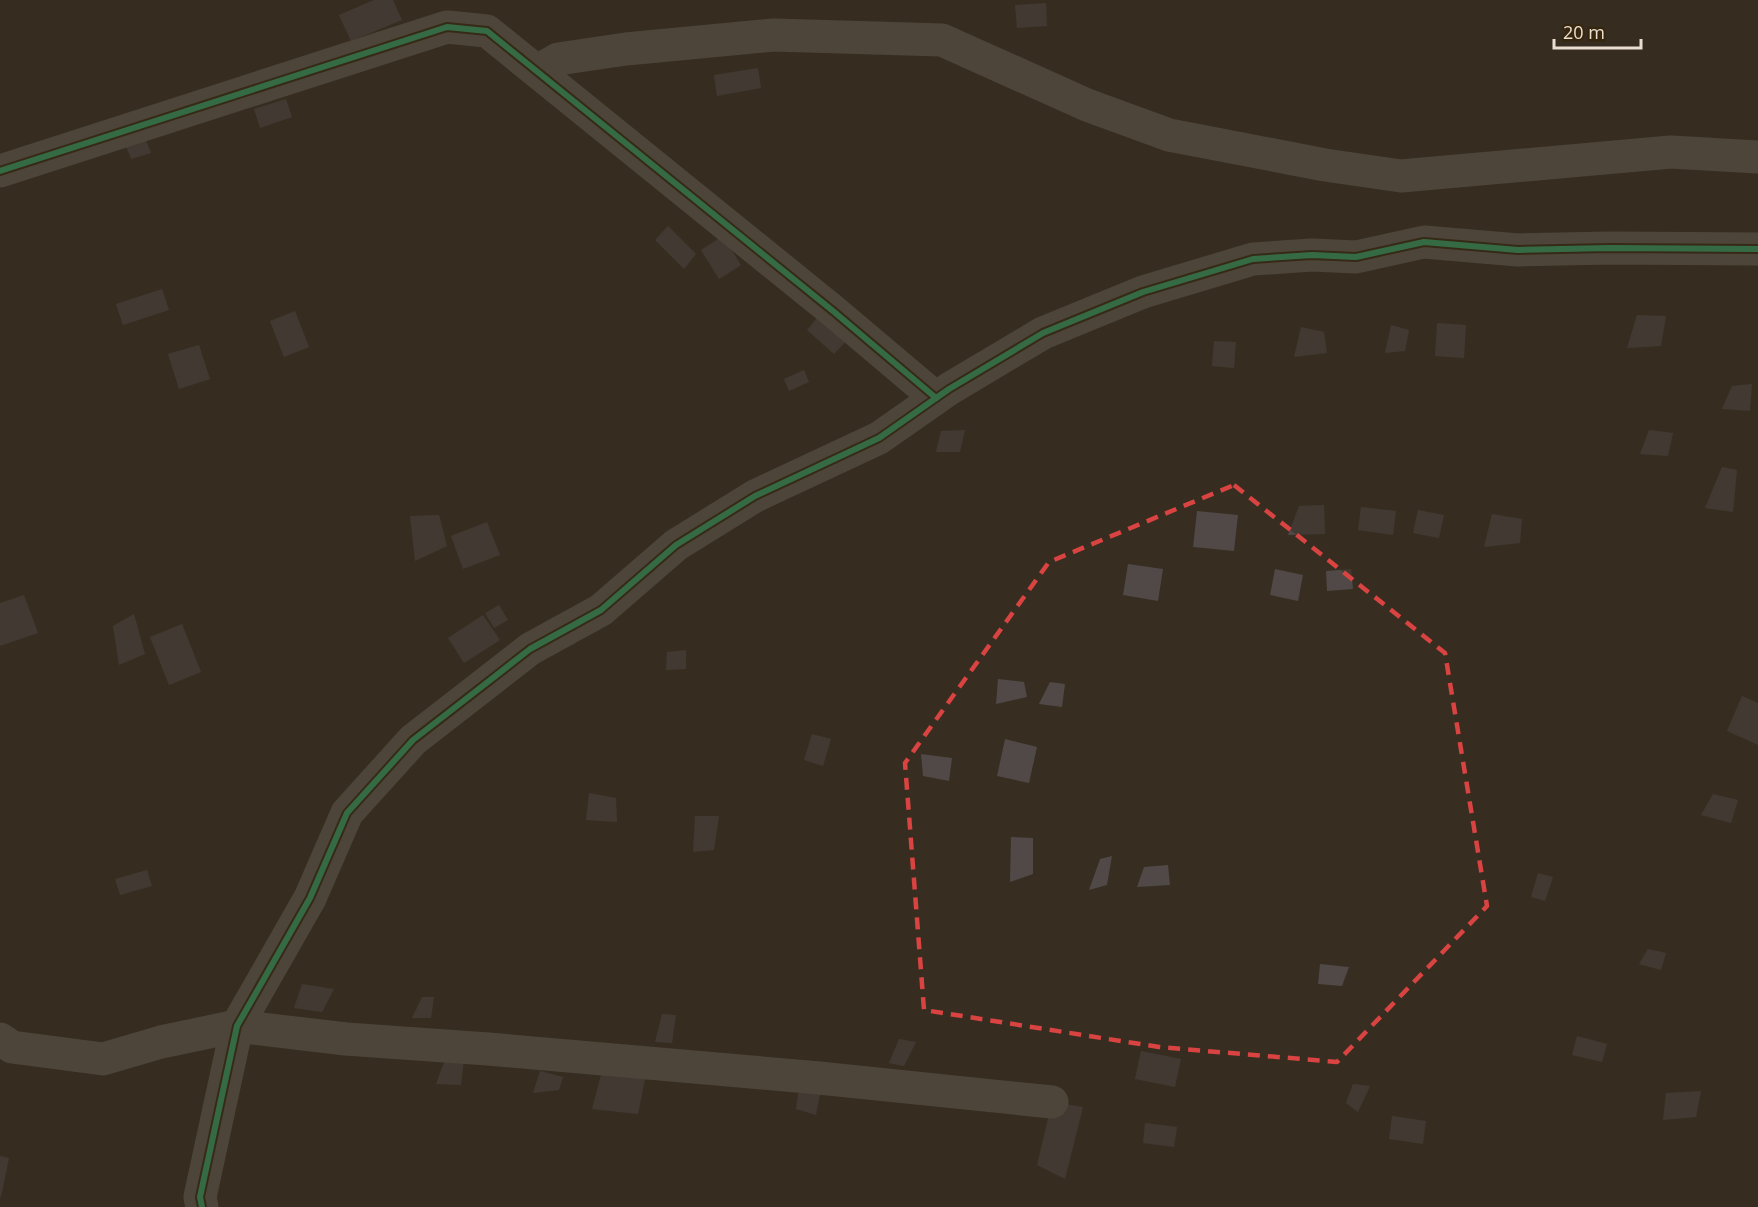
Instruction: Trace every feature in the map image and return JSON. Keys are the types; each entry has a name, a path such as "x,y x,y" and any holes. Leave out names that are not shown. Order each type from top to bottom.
{"street":[{"path":"0,171 447,27 487,31 833,311 936,398"},
{"path":"537,71 558,59 626,49 774,35 942,40 1087,105 1169,135 1325,165 1401,176 1671,152 1758,157"},
{"path":"202,1207 200,1197 237,1026 310,898 347,813 413,740 530,649 601,610 676,545 755,496 879,438 936,398 1043,333 1143,292 1253,259 1312,255 1356,257 1424,242 1518,250 1758,249"},
{"path":"0,1040 12,1047 103,1059 161,1042 237,1026 346,1039 819,1078 1052,1102"}],"highlighted area":[{"path":"1234,485 1445,653 1487,906 1337,1062 1159,1047 924,1010 905,763 1049,562"}],"building":[{"path":"374,0 393,0 402,20 351,41 339,15"},
{"path":"1046,3 1047,26 1017,28 1015,5"},
{"path":"758,68 761,88 717,96 714,75"},
{"path":"286,99 292,117 260,128 254,109"},
{"path":"145,138 151,153 131,159 125,144"},
{"path":"668,226 696,254 684,269 655,240"},
{"path":"723,236 741,265 719,279 701,250"},
{"path":"162,289 169,310 123,325 116,304"},
{"path":"295,311 309,347 284,357 270,321"},
{"path":"821,313 849,338 834,354 807,330"},
{"path":"1637,315 1666,316 1661,346 1627,348"},
{"path":"1437,323 1466,325 1464,358 1435,356"},
{"path":"1391,325 1409,330 1405,351 1385,353"},
{"path":"1301,327 1324,332 1327,353 1294,357"},
{"path":"1214,341 1236,342 1234,368 1212,366"},
{"path":"199,345 210,379 179,389 168,354"},
{"path":"804,370 809,382 789,391 784,379"},
{"path":"1752,384 1750,411 1722,409 1732,386"},
{"path":"965,430 960,452 936,452 941,431"},
{"path":"1649,430 1673,433 1668,456 1640,454"},
{"path":"1722,467 1737,470 1733,512 1705,508"},
{"path":"1324,505 1325,534 1288,535 1299,506"},
{"path":"1361,507 1396,511 1393,535 1358,530"},
{"path":"1418,510 1444,515 1439,538 1413,533"},
{"path":"1197,511 1238,515 1234,551 1193,547"},
{"path":"1492,514 1522,519 1520,543 1484,547"},
{"path":"439,515 447,546 415,561 410,516"},
{"path":"487,522 500,555 463,569 451,536"},
{"path":"1128,564 1163,569 1158,601 1123,595"},
{"path":"1275,569 1303,575 1298,601 1270,595"},
{"path":"1351,569 1353,589 1327,591 1326,571"},
{"path":"24,595 38,633 0,646 0,603"},
{"path":"499,605 508,620 494,628 485,613"},
{"path":"134,614 145,654 119,665 113,626"},
{"path":"483,615 500,640 464,663 448,638"},
{"path":"182,624 201,672 169,685 150,637"},
{"path":"686,650 686,669 666,670 667,652"},
{"path":"998,679 1024,682 1027,697 996,704"},
{"path":"1050,682 1065,684 1062,707 1039,704"},
{"path":"1742,696 1758,703 1758,745 1727,731"},
{"path":"812,734 831,739 823,766 804,760"},
{"path":"1005,739 1037,747 1029,783 997,776"},
{"path":"921,754 952,758 949,781 923,776"},
{"path":"589,793 616,798 617,822 586,820"},
{"path":"1713,794 1738,800 1731,823 1701,815"},
{"path":"695,816 719,816 714,850 693,852"},
{"path":"1011,837 1033,838 1033,874 1010,882"},
{"path":"1112,856 1107,885 1089,890 1100,859"},
{"path":"1168,865 1170,885 1137,887 1144,867"},
{"path":"147,870 152,886 120,895 115,879"},
{"path":"1538,873 1553,877 1545,901 1531,897"},
{"path":"1648,949 1666,953 1661,970 1639,964"},
{"path":"1320,964 1349,967 1342,986 1318,984"},
{"path":"302,984 334,989 322,1012 294,1008"},
{"path":"422,997 434,997 431,1018 412,1018"},
{"path":"662,1014 676,1015 672,1043 655,1042"},
{"path":"1577,1036 1607,1044 1602,1062 1572,1055"},
{"path":"899,1039 916,1042 904,1066 889,1063"},
{"path":"1141,1051 1181,1059 1175,1087 1135,1079"},
{"path":"446,1057 464,1059 461,1085 436,1084"},
{"path":"540,1071 563,1077 559,1090 533,1093"},
{"path":"602,1071 645,1079 638,1114 592,1109"},
{"path":"1353,1084 1370,1086 1358,1112 1346,1103"},
{"path":"799,1088 821,1089 816,1115 796,1109"},
{"path":"1701,1091 1696,1117 1663,1120 1666,1093"},
{"path":"1052,1102 1083,1107 1065,1179 1037,1165"},
{"path":"1392,1116 1426,1121 1423,1144 1389,1139"},
{"path":"1145,1123 1177,1127 1174,1147 1143,1143"},
{"path":"0,1156 9,1158 1,1197 0,1197"}],"cycle path":[{"path":"0,171 447,27 487,31 833,311 936,398"},
{"path":"202,1207 200,1197 237,1026 310,898 347,813 413,740 530,649 601,610 676,545 755,496 879,438 949,389 1043,333 1143,292 1253,259 1312,255 1356,257 1424,242 1518,250 1758,249"}]}
